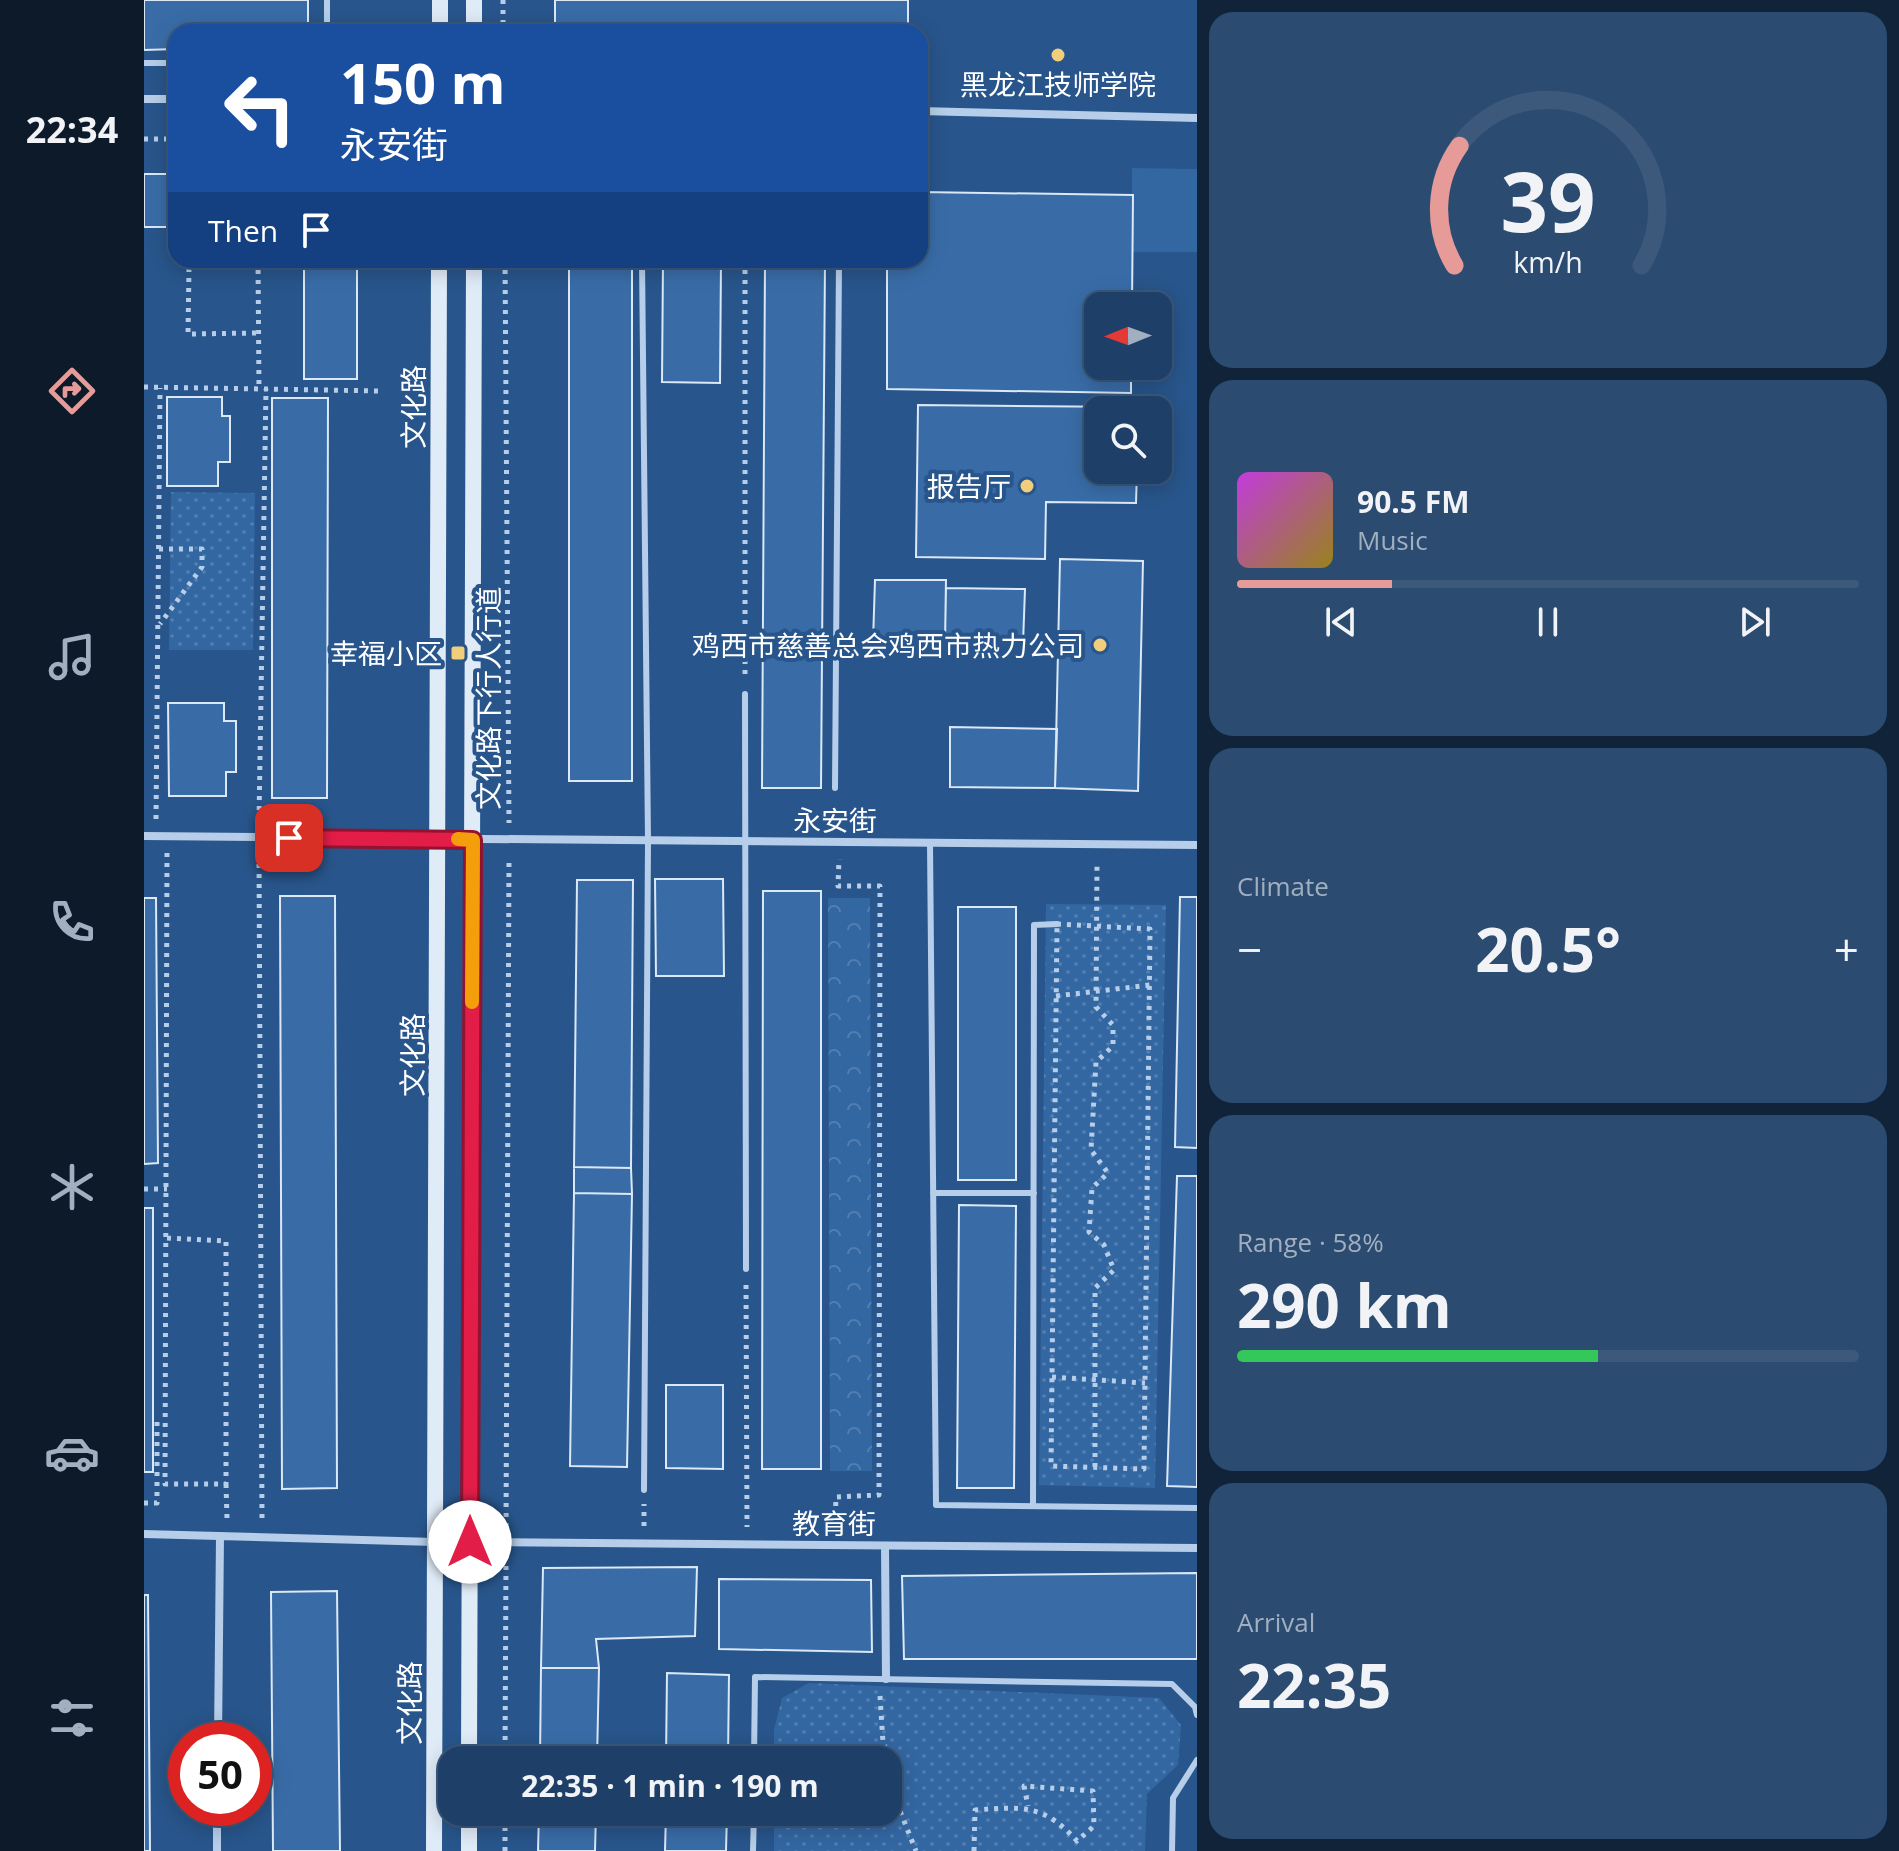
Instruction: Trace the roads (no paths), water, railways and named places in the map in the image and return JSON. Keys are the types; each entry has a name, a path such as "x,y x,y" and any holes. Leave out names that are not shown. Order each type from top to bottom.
{"main road":[{"path":"440,0 440,24"},
{"path":"474,0 474,24"},
{"name":"文化路","path":"434,1851 439,268"},
{"path":"469,1746 474,268"},
{"path":"469,1826 469,1851"}],"street":[{"path":"144,99 168,99"},
{"path":"928,111 1197,118"},
{"path":"144,836 438,839"},
{"name":"永安街","path":"438,839 1197,845"},
{"path":"144,1534 470,1542"},
{"path":"219,1722 224,1536"},
{"name":"教育街","path":"470,1542 1197,1548"},
{"path":"883,1679 885,1546"},
{"path":"217,1826 217,1851"}],"lane":[{"path":"327,0 327,24"},
{"path":"144,63 168,63"},
{"path":"642,268 648,841 644,1490"},
{"path":"835,788 839,268"},
{"path":"745,694 746,1269"},
{"path":"930,843 936,1505 1197,1508"},
{"path":"1033,1506 1034,925 1057,924"},
{"path":"933,1193 1034,1193"},
{"path":"754,1746 755,1677 1172,1684 1195,1707 1197,1715"},
{"path":"1172,1851 1173,1798 1197,1760"},
{"path":"753,1851 754,1826"}],"place":[{"name":"黑龙江技师学院","path":"1058,55"},
{"name":"报告厅","path":"1027,486"},
{"name":"鸡西市慈善总会鸡西市热力公司","path":"1100,645"},
{"name":"幸福小区","path":"458,653"}]}
